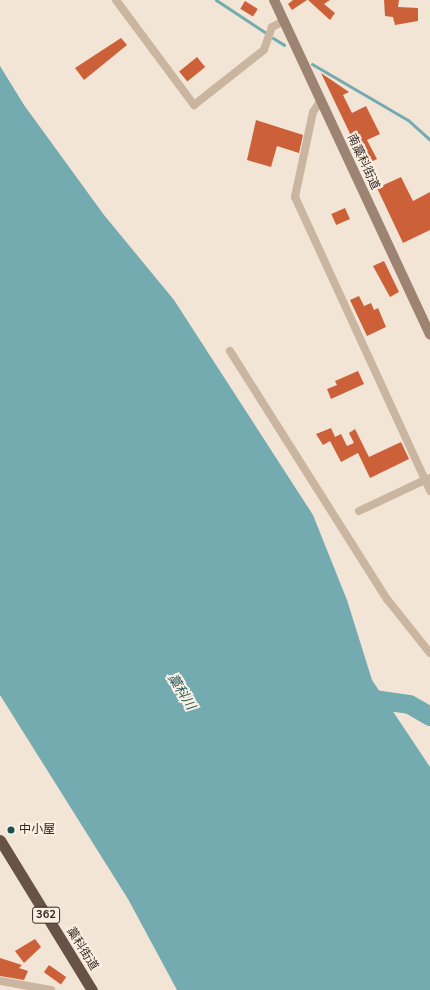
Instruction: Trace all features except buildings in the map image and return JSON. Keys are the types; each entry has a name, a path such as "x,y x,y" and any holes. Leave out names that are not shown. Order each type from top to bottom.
{"highway":[{"name":"藁科街道","path":"0,840 92,990"}],"main road":[{"name":"南藁科街道","path":"274,0 430,334"}],"street":[{"path":"116,0 194,105 264,50 272,27 284,21"},
{"path":"320,101 312,112 295,197 428,479 430,491"},
{"path":"230,351 387,599 430,653"},
{"path":"359,511 428,479"},
{"path":"0,981 51,990"}],"water":[{"name":"藁科川","path":"0,66 24,105 104,215 174,300 313,515 347,600 372,680 430,767 430,990 177,990 128,899 0,695"}],"waterway":[{"path":"216,0 266,33"},
{"path":"273,38 284,45"},
{"path":"312,64 408,120 430,140"},
{"path":"366,698 409,704 430,716"}],"place":[{"name":"中小屋","path":"11,830"}]}
